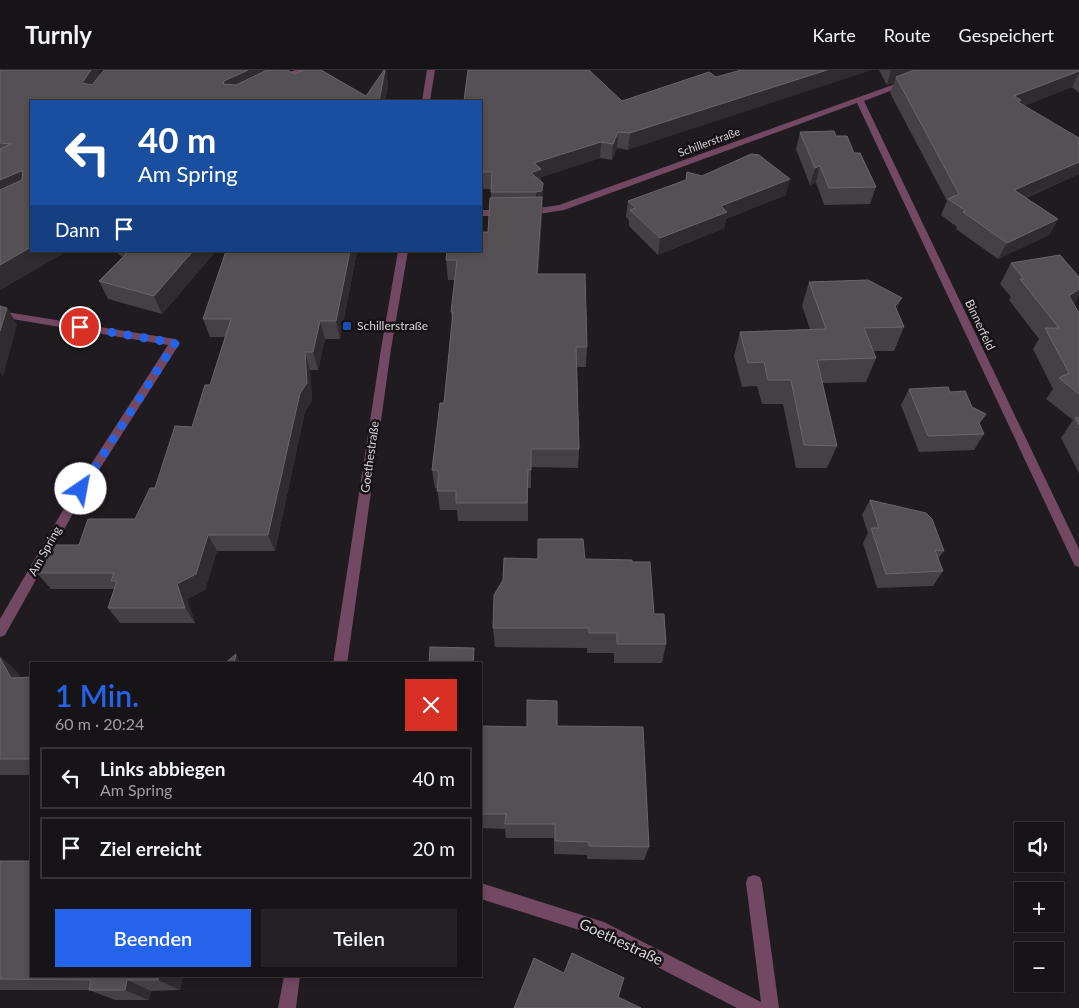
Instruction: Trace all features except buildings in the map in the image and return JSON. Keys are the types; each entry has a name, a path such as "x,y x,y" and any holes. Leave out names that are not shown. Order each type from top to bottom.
{"street":[{"path":"268,86 302,70"},
{"path":"426,100 431,70"},
{"name":"Schillerstraße","path":"482,213 536,213 561,208 941,70"},
{"name":"Binnerfeld","path":"859,100 1079,562"},
{"name":"Goethestraße","path":"340,662 386,349 403,252"},
{"name":"Am Spring","path":"0,314 175,343 81,489 0,631"},
{"path":"754,883 770,1008"},
{"name":"Goethestraße","path":"482,891 598,928 755,1008"},
{"path":"286,1008 292,977"}],"place":[{"name":"Schillerstraße","path":"347,326"}],"route":[{"path":"80,327 175,343 81,489"}]}
